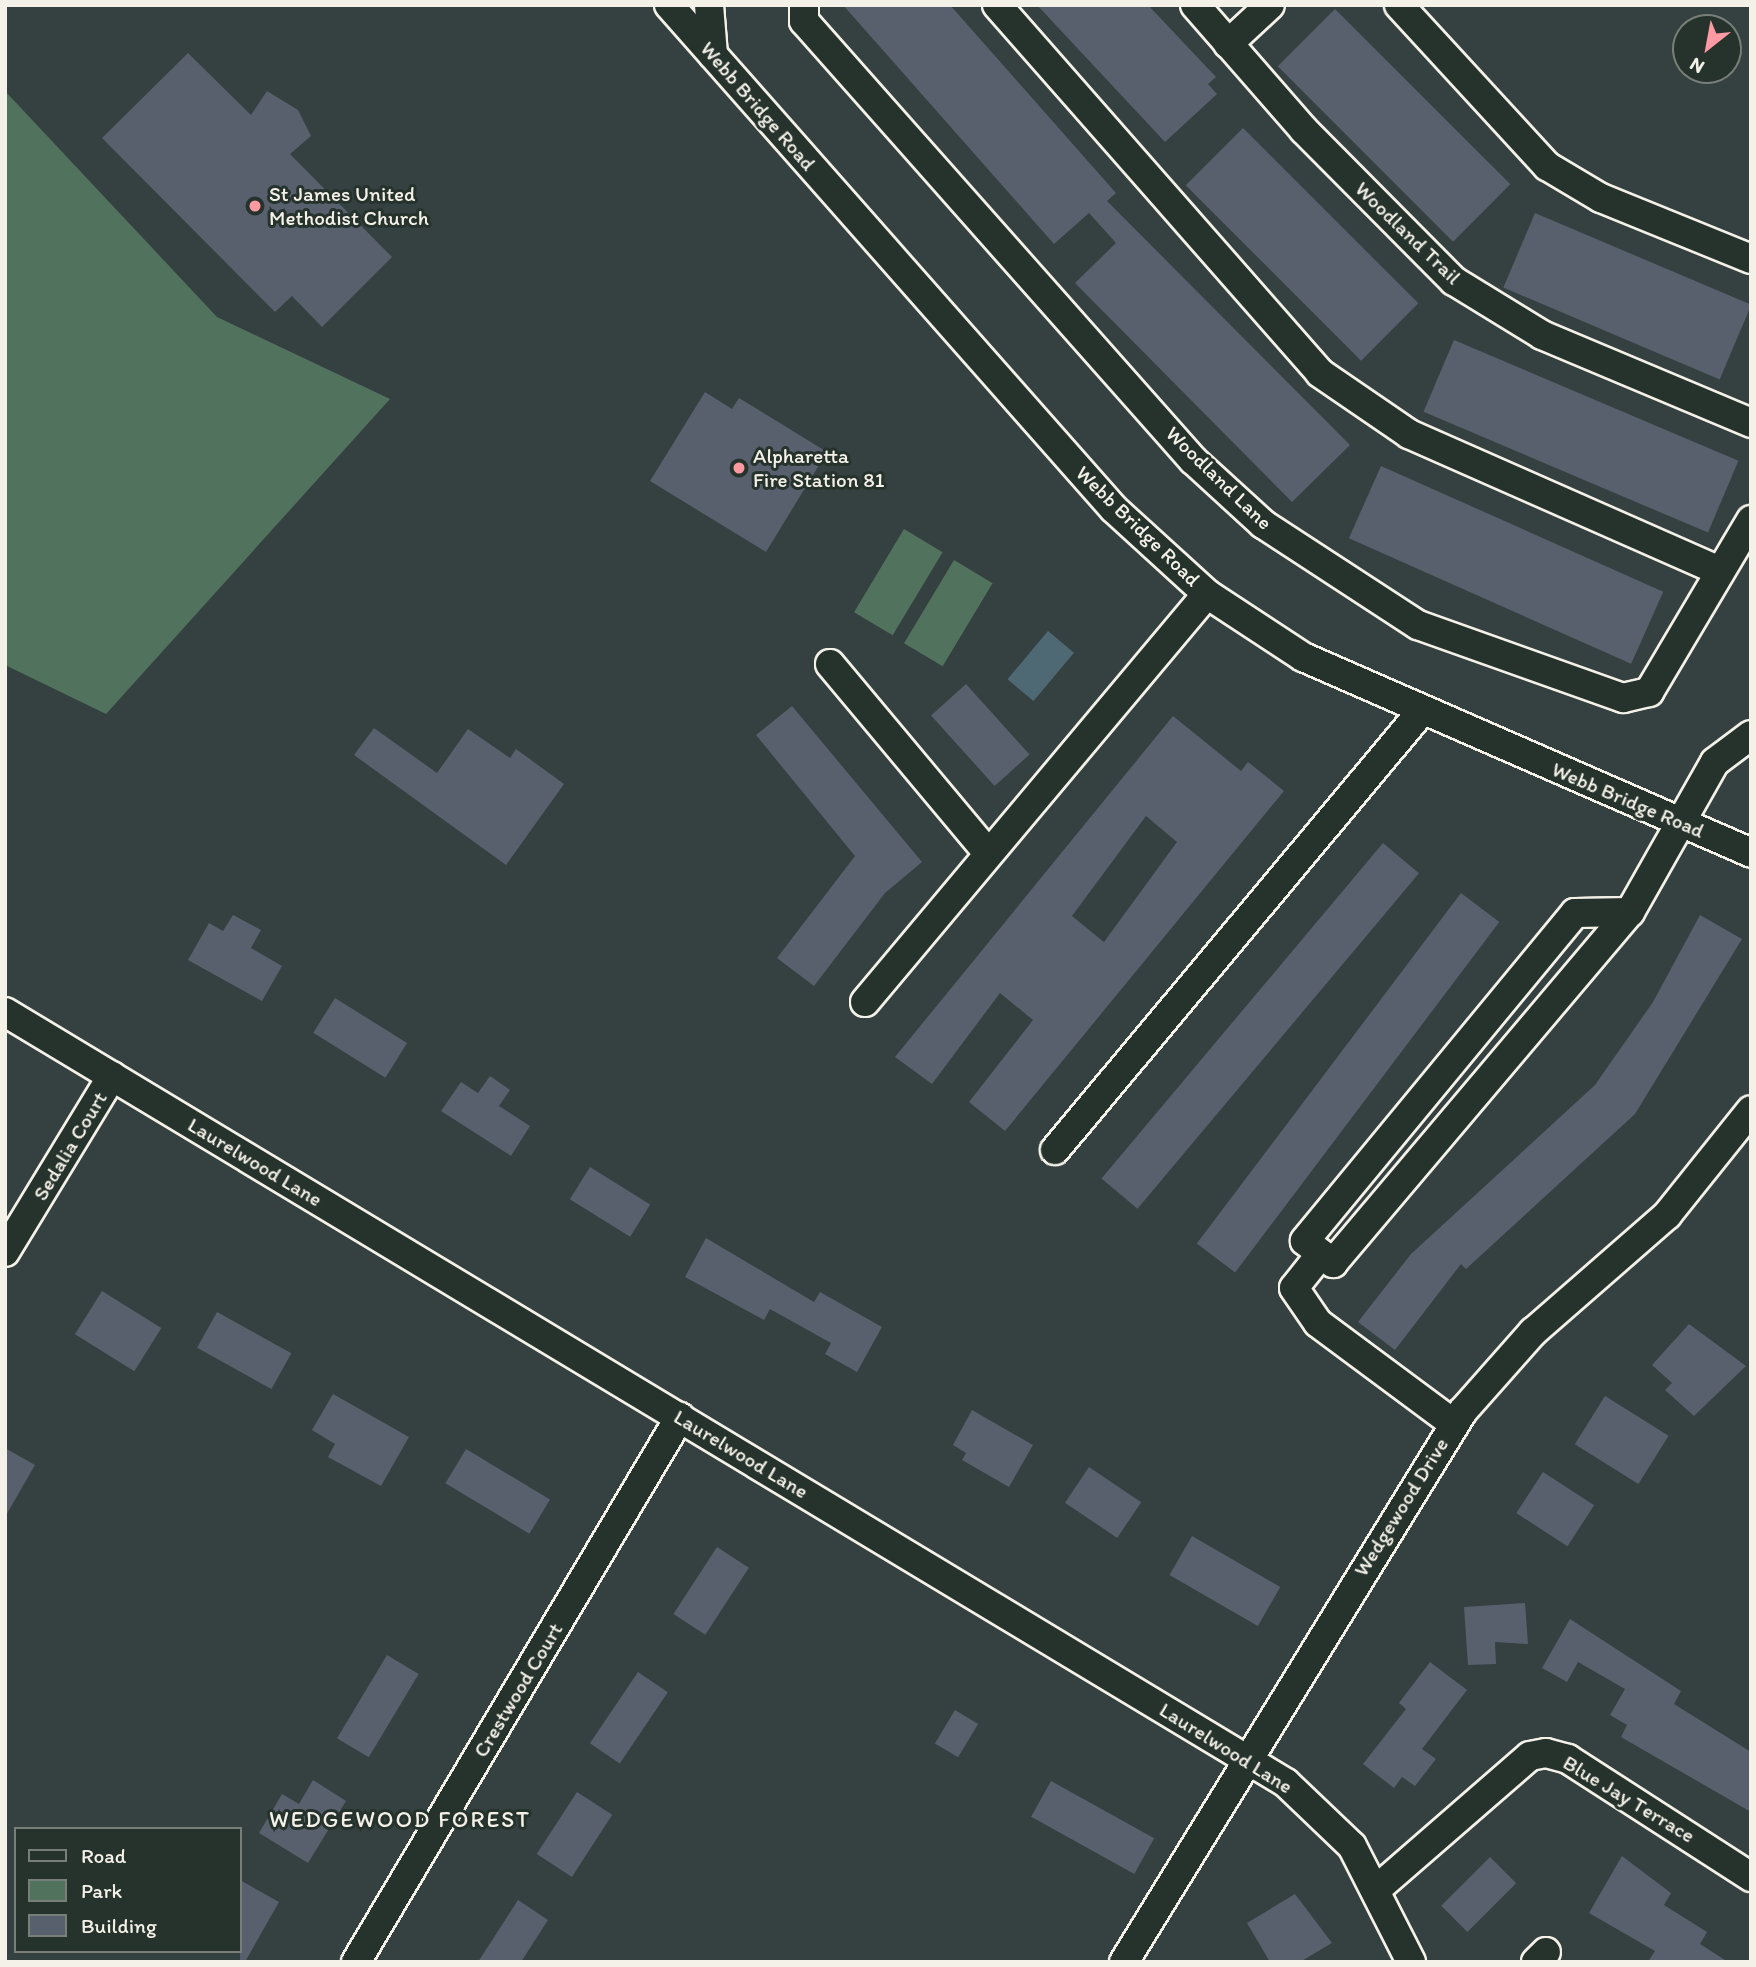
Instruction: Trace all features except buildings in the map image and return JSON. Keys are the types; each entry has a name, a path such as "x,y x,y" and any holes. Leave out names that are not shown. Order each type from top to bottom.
{"street":[{"name":"Webb Bridge Road","path":"669,5 1114,509 1207,594 1303,657 1421,712 1751,853"},
{"path":"709,5 713,55"},
{"name":"Woodland Lane","path":"804,5 804,21 1193,460 1263,524 1332,573 1418,625 1623,698 1649,692 1751,520"},
{"path":"998,5 1320,373 1409,434 1720,571"},
{"name":"Woodland Trail","path":"1195,5 1228,44 1454,281 1542,335 1751,424"},
{"path":"1228,44 1270,5"},
{"path":"1399,5 1547,166 1601,198 1751,259"},
{"path":"865,1002 1207,594"},
{"path":"830,664 988,853"},
{"path":"1055,1150 1421,712"},
{"path":"1630,912 1575,914 1305,1241 1333,1263 1630,912 1715,762 1751,735"},
{"name":"Laurelwood Lane","path":"5,1012 1247,1760 1321,1812 1378,1888 1410,1962"},
{"name":"Sedalia Court","path":"5,1252 112,1076"},
{"name":"Wedgewood Drive","path":"1124,1962 1454,1424 1533,1332 1667,1215 1751,1111"},
{"path":"1321,1254 1294,1288 1318,1323 1454,1424"},
{"name":"Crestwood Court","path":"356,1962 680,1418"},
{"name":"Blue Jay Terrace","path":"1378,1888 1527,1744 1568,1759 1751,1877"}],"green space":[{"path":"5,91 217,317 390,399 106,714 5,665"},
{"path":"904,529 943,552 893,635 854,612"},
{"path":"954,560 993,583 943,666 904,643"}],"water":[{"path":"1048,631 1074,653 1034,701 1008,679"}],"place":[{"name":"St James United Methodist Church","path":"255,206"},
{"name":"Alpharetta Fire Station 81","path":"739,468"}],"district":[{"name":"WEDGEWOOD FOREST","path":"400,1819"}]}
